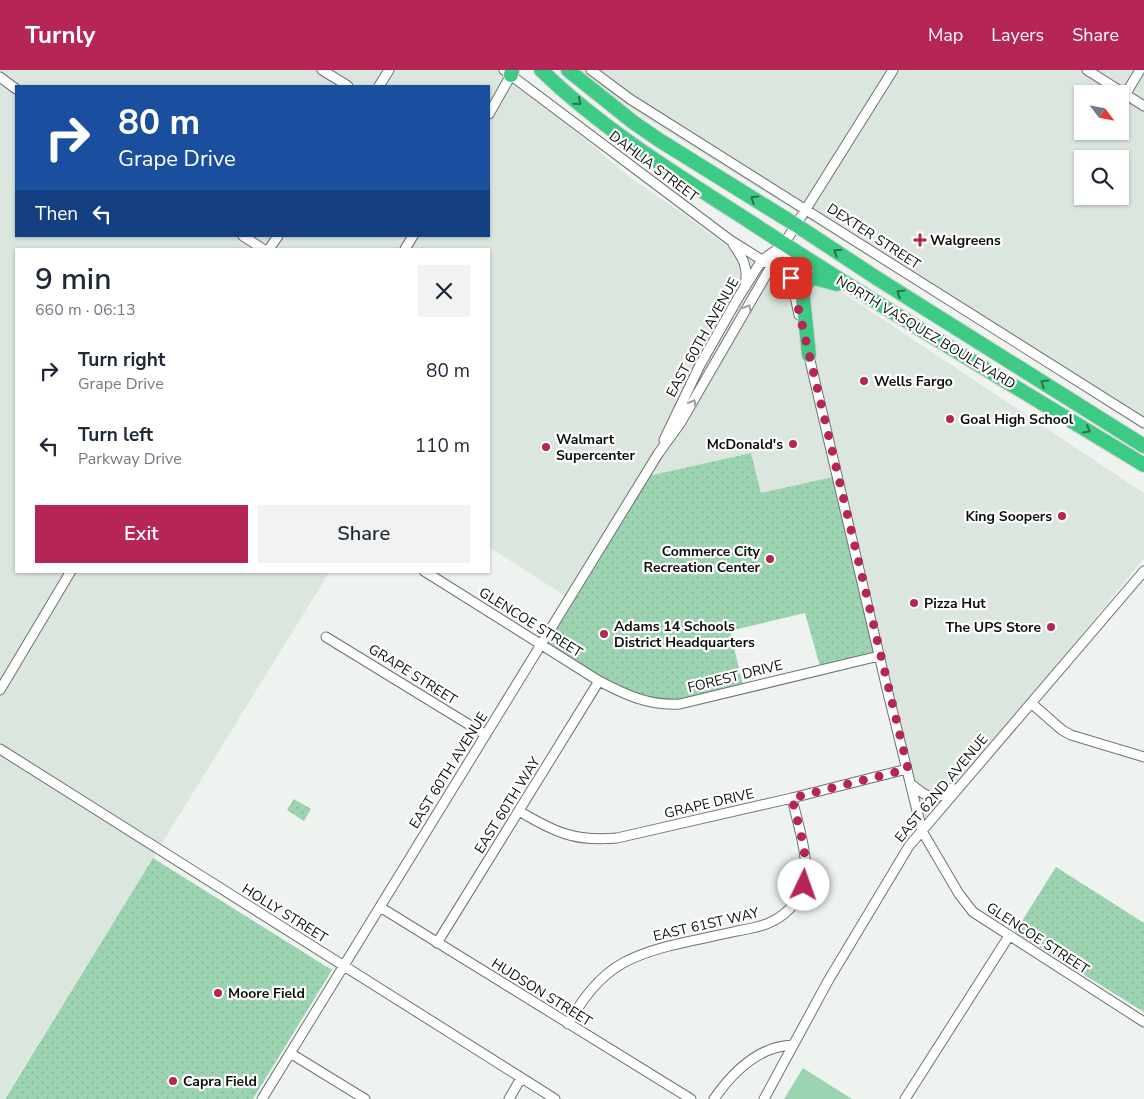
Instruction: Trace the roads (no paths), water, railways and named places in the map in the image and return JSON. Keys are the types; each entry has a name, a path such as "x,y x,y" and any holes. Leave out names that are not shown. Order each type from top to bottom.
{"highway":[{"name":"NORTH VASQUEZ BOULEVARD","path":"541,70 627,141 784,244 865,296 1144,465"},
{"name":"NORTH VASQUEZ BOULEVARD","path":"571,71 626,116 660,140 892,288 1144,444"},
{"path":"808,355 803,289 807,282 812,278 818,278 865,296"}],"street":[{"path":"322,70 346,85"},
{"path":"380,85 389,70"},
{"name":"DEXTER STREET","path":"591,70 630,99 1144,423"},
{"name":"EAST 60TH AVENUE","path":"262,1099 658,454 681,422 784,244 893,70"},
{"path":"1087,70 1110,85"},
{"path":"1129,88 1140,70"},
{"path":"490,112 509,72"},
{"name":"DAHLIA STREET","path":"509,72 730,240 791,278"},
{"path":"0,78 15,88"},
{"path":"1129,97 1144,106"},
{"path":"245,237 261,248"},
{"path":"270,248 277,237"},
{"path":"406,248 412,237"},
{"path":"730,240 746,265 747,278 745,287"},
{"name":"EAST 60TH AVENUE","path":"658,454 700,365 745,287 762,260 784,244"},
{"name":"GLENCOE STREET","path":"784,244 808,355 922,831 964,903 973,912 1144,1022"},
{"name":"EAST 62ND AVENUE","path":"764,1099 828,981 909,846 1144,571"},
{"path":"0,690 71,573"},
{"name":"GLENCOE STREET","path":"427,573 599,681"},
{"name":"GRAPE STREET","path":"326,637 486,735"},
{"name":"FOREST DRIVE","path":"599,681 636,699 659,704 680,704 879,656"},
{"name":"EAST 60TH WAY","path":"438,943 599,681"},
{"path":"1030,703 1062,730 1071,735 1144,757"},
{"name":"HOLLY STREET","path":"0,749 556,1099"},
{"name":"GRAPE DRIVE","path":"519,811 554,831 574,837 602,839 624,837 908,769"},
{"path":"911,784 926,795 936,798 944,795 972,772"},
{"name":"EAST 61ST WAY","path":"568,1024 591,990 608,973 624,963 658,949 769,923 789,910 802,890 806,872 792,798"},
{"name":"HUDSON STREET","path":"380,907 691,1099"},
{"path":"905,1099 1009,936"},
{"path":"714,1099 732,1077 756,1057 776,1047 793,1045"},
{"path":"290,1053 365,1099"},
{"path":"509,1099 522,1078"}],"place":[{"name":"Walgreens","path":"920,240"},
{"name":"Wells Fargo","path":"864,381"},
{"name":"Goal High School","path":"950,419"},
{"name":"McDonald's","path":"793,444"},
{"name":"Walmart Supercenter","path":"546,447"},
{"name":"King Soopers","path":"1062,516"},
{"name":"Commerce City Recreation Center","path":"770,559"},
{"name":"Pizza Hut","path":"914,603"},
{"name":"The UPS Store","path":"1051,627"},
{"name":"Adams 14 Schools District Headquarters","path":"604,634"},
{"name":"Moore Field","path":"218,993"},
{"name":"Capra Field","path":"173,1081"}]}
